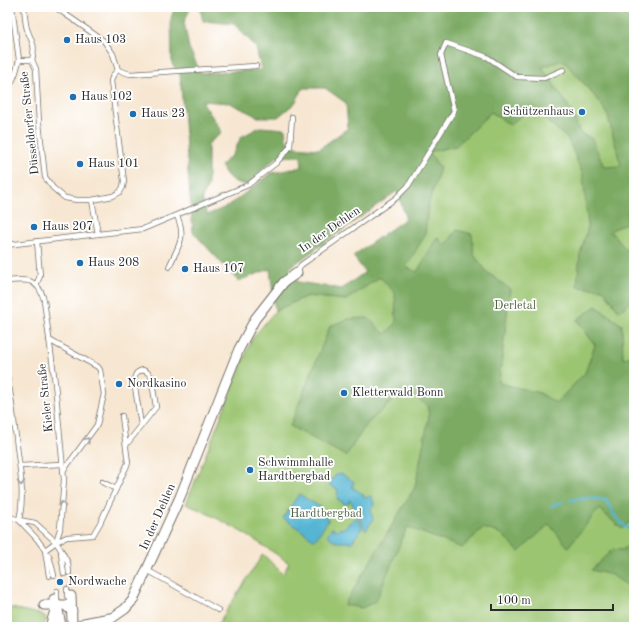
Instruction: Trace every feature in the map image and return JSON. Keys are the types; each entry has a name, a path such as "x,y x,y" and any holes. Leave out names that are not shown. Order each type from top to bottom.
{"street":[{"name":"In der Dehlen","path":"100,627 125,609 133,600 180,497 239,349 255,319 284,282 297,273"},
{"path":"69,592 72,611 71,627"},
{"path":"55,597 72,611"},
{"path":"44,605 55,597"},
{"path":"50,627 55,597"},
{"path":"55,597 61,626 64,627"},
{"path":"77,627 84,623 115,617"}],"lane":[{"path":"7,86 12,82 19,60 12,7"},
{"path":"24,7 27,29 35,51 32,60"},
{"path":"55,7 104,41 113,54 118,70 130,74 256,66"},
{"name":"In der Dehlen","path":"297,273 301,265 396,198 408,186 454,111 441,55 446,43 487,57 517,77 544,78 563,70"},
{"name":"Düsseldorfer Straße","path":"19,60 32,60 36,69 39,123 45,177 53,188 65,198 78,200 92,200 113,196 120,192 123,187 124,181 111,81 113,75 118,70"},
{"path":"7,245 143,229 248,185 276,163 290,147 292,117"},
{"path":"92,200 98,234"},
{"path":"169,267 182,234 177,216"},
{"path":"7,281 24,279 36,285 40,276 37,241"},
{"name":"Kieler Straße","path":"36,285 42,292 47,326 55,383 64,480 60,529 56,542"},
{"path":"49,340 98,368 100,370 104,394 97,425 63,471"},
{"path":"126,445 156,407 150,376 143,370 138,371 135,374 134,381 141,425"},
{"path":"7,375 20,466 22,506 19,520"},
{"path":"45,552 56,542 67,537 93,535 100,523 128,463 122,416"},
{"path":"20,466 62,464"},
{"path":"102,482 116,489"},
{"path":"7,516 35,523 56,542 61,550 67,573"},
{"path":"19,520 37,539 49,556 54,575"},
{"path":"45,552 48,576"},
{"path":"147,570 218,610"}],"green space":[{"name":"Derletal","path":"175,7 191,7 184,22 189,48 201,73 261,70 256,47 234,24 203,21 200,9 197,7 634,7 634,188 626,223 610,231 632,256 634,255 634,300 619,311 603,289 577,287 580,254 588,227 583,175 568,139 545,119 533,106 510,125 491,112 456,146 429,152 440,168 428,206 425,235 406,267 417,272 437,237 445,246 457,230 472,234 474,255 488,273 510,289 499,383 540,393 556,403 585,373 595,345 577,320 596,306 622,325 623,359 634,355 634,518 622,529 599,509 568,547 549,524 519,552 502,534 483,528 462,548 407,527 376,601 362,608 344,605 415,487 429,416 427,405 404,390 366,425 346,456 290,426 330,326 347,319 368,318 385,334 396,323 395,293 380,277 346,300 307,296 275,311 270,269 238,281 193,232 180,74 172,64 171,18","holes":["563,60 597,99 607,113 621,166 604,167 592,139 580,133 571,110 542,67","303,88 325,88 346,103 348,128 319,149 295,147 286,140 285,129 260,127 241,137 233,154 221,165 228,177 232,180 248,185 277,157 301,156 302,167 272,173 228,206 207,215 202,198 208,186 208,144 222,132 202,101 230,103 258,117 278,117 295,103","397,191 405,219 353,256 365,272 342,289 298,282 289,268"]},
{"name":"Derletal","path":"634,7 634,627 362,627 336,625 216,627 263,554 283,574 289,563 239,530 186,504 252,339 275,311 307,296 346,300 401,253 410,206 397,174 448,115"},
{"path":"634,542 634,586 625,584 612,575 591,570 613,549 622,550"},
{"path":"7,607 45,616 46,620 43,626 45,627 7,627"}],"water":[{"path":"342,474 354,482 352,487 363,494 364,498 372,496 374,505 371,509 373,520 366,530 362,520 356,515 352,502 349,500 349,503 345,504 337,499 338,490 329,484 336,475"},
{"path":"299,494 320,507 317,511 329,519 315,540 283,518"},
{"path":"355,518 360,521 362,528 352,542 336,542 327,535 332,528 336,530 344,528"}],"waterway":[{"path":"571,500 590,498 606,500 617,519 634,532"},
{"path":"552,506 562,502"}],"place":[{"name":"Haus 103","path":"67,40"},
{"name":"Haus 102","path":"73,97"},
{"name":"Schützenhaus","path":"582,112"},
{"name":"Haus 23","path":"133,114"},
{"name":"Haus 101","path":"80,164"},
{"name":"Haus 207","path":"34,227"},
{"name":"Haus 208","path":"80,263"},
{"name":"Haus 107","path":"185,269"},
{"name":"Nordkasino","path":"119,384"},
{"name":"Kletterwald Bonn","path":"344,393"},
{"name":"Schwimmhalle Hardtbergbad","path":"250,470"},
{"name":"Nordwache","path":"60,582"}],"park label":[{"name":"Hardtbergbad","path":"326,514"}]}
